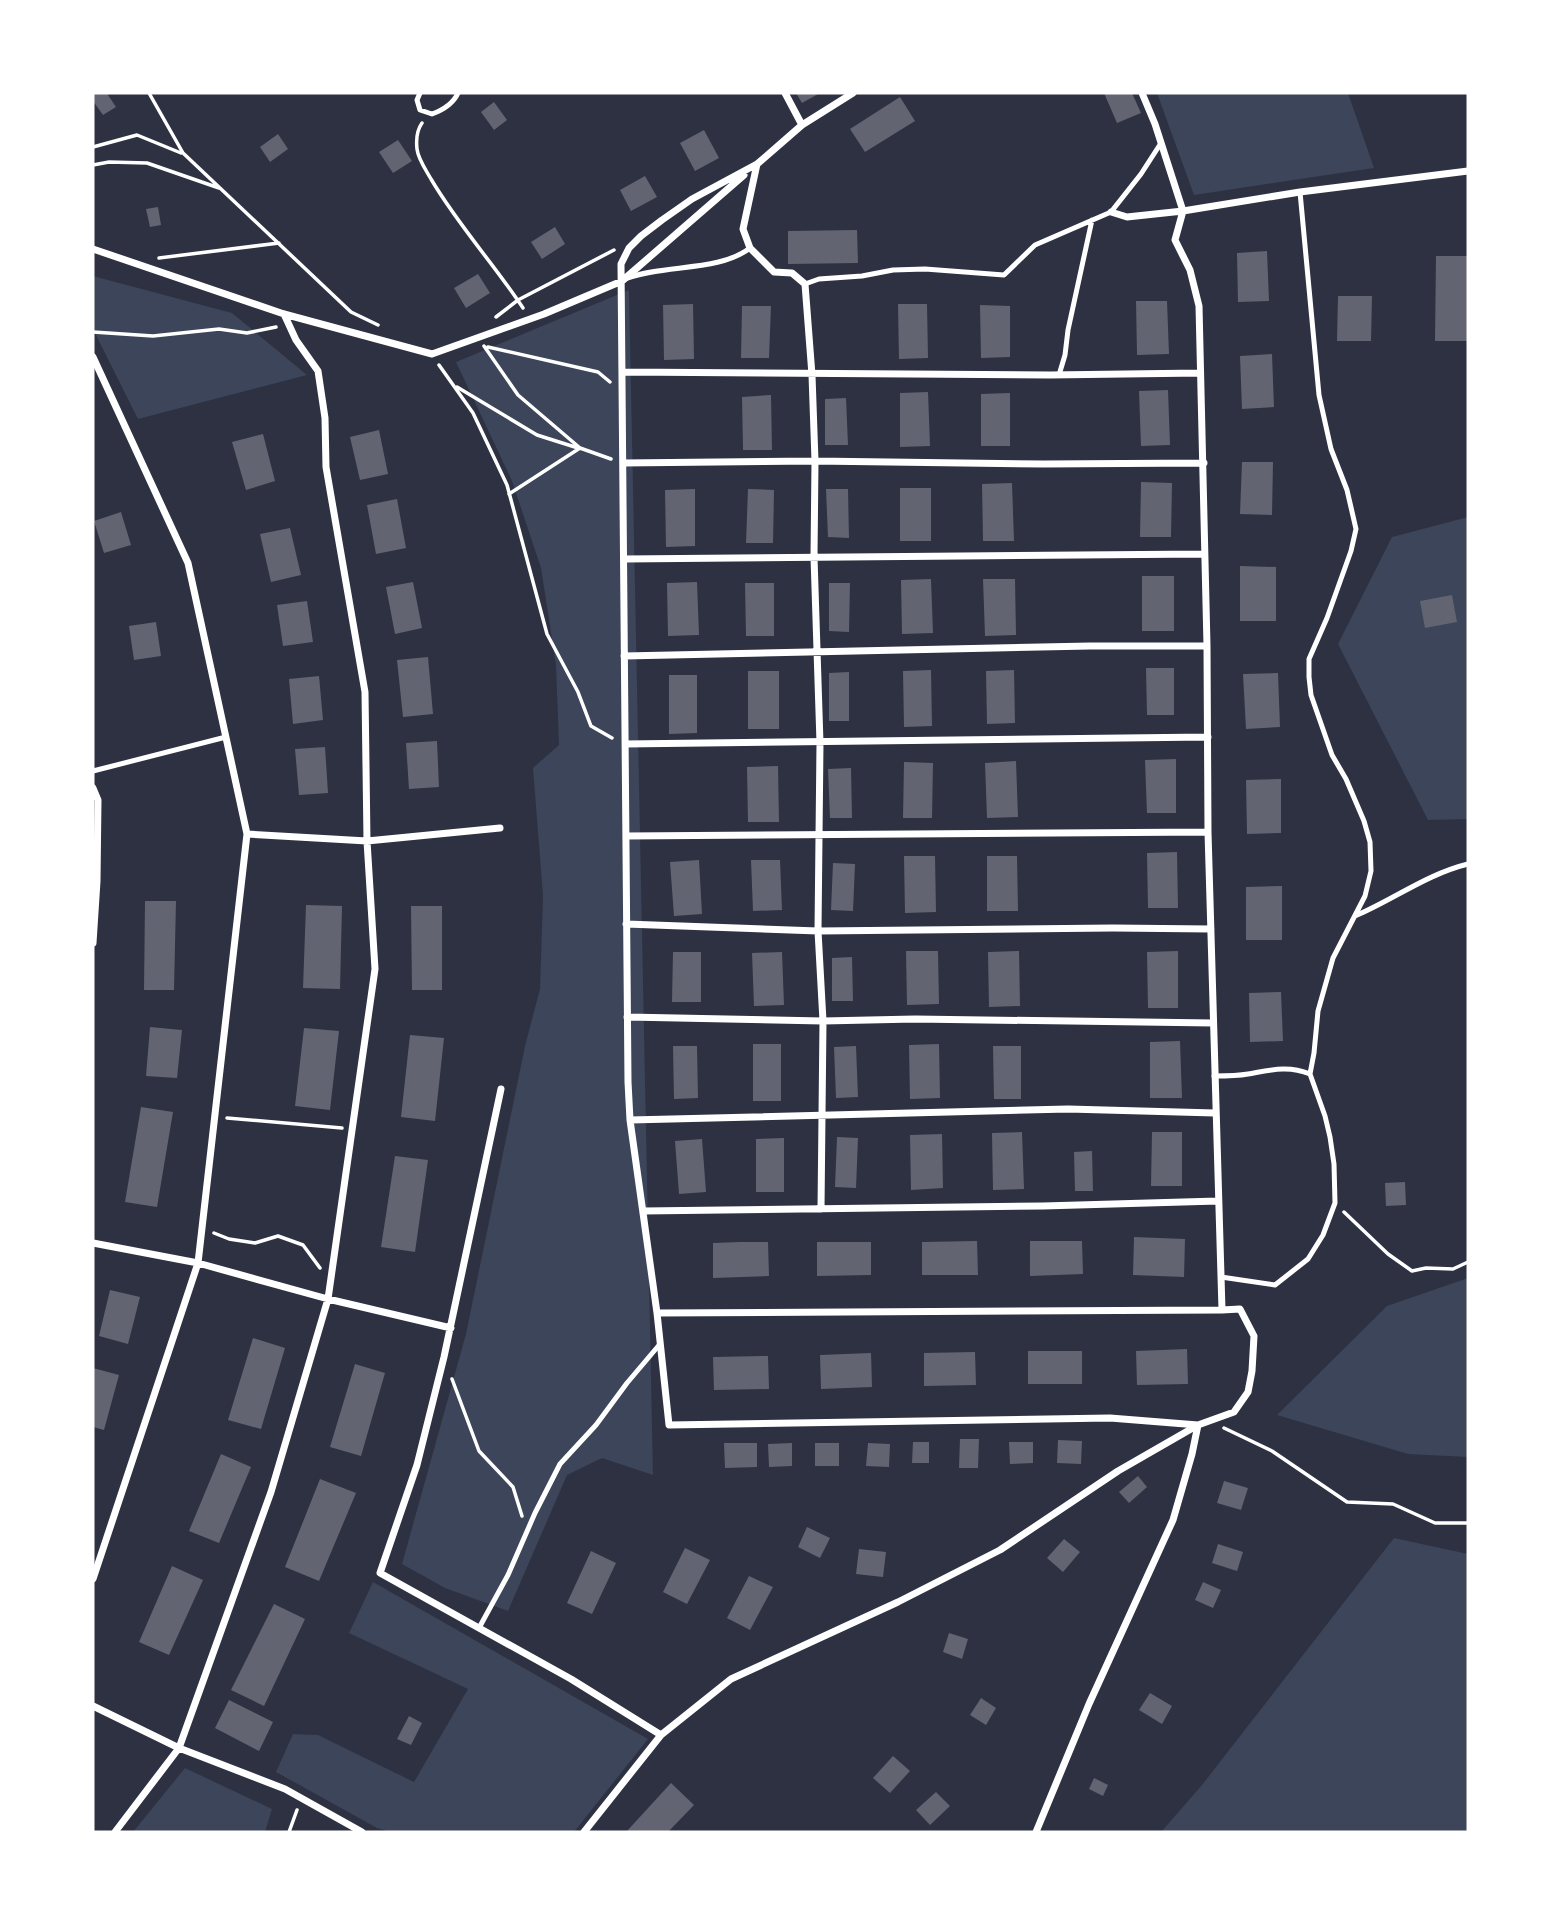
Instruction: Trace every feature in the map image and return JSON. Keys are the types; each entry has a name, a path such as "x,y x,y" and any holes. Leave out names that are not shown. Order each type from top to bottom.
{"street":[{"path":"785,93 802,125"},
{"path":"93,249 284,314 432,354 530,319 622,281 802,125 853,93"},
{"path":"1142,93 1183,211 1175,240 1190,270 1199,306 1204,463 1208,832 1222,1310"},
{"path":"757,164 743,229 750,248 774,272 792,274 805,284 812,375 820,743 818,931 823,1021 821,1209"},
{"path":"757,164 692,199 641,236 629,248 621,264 628,1082 630,1119 657,1313 669,1425 1110,1418 1198,1425"},
{"path":"1111,212 1127,217 1183,211 1300,192 1468,171"},
{"path":"115,1832 179,1748 271,1492 328,1299 375,969 367,841 365,692 326,467 325,418 318,371 296,340 284,314"},
{"path":"93,356 188,563 247,834 198,1263 93,1579"},
{"path":"622,372 812,375 1200,373"},
{"path":"623,463 1204,463"},
{"path":"624,559 1204,554"},
{"path":"624,656 1207,646"},
{"path":"625,744 1208,737"},
{"path":"93,788 99,800 93,943"},
{"path":"247,834 367,841 500,828"},
{"path":"626,836 1208,832"},
{"path":"626,924 818,931 1211,929"},
{"path":"627,1017 1213,1023"},
{"path":"501,1089 444,1357 417,1465 380,1573 571,1679 661,1735"},
{"path":"630,1119 1068,1110 1215,1113"},
{"path":"643,1211 1218,1201"},
{"path":"93,1243 198,1263 328,1299 451,1328"},
{"path":"584,1832 661,1735 731,1679 898,1602 1000,1550 1118,1471 1198,1425 1234,1412 1248,1392 1252,1371 1254,1336 1240,1309 657,1313"},
{"path":"1036,1832 1089,1704 1174,1520 1198,1425"},
{"path":"93,1706 179,1748 285,1789 362,1832"}],"lane":[{"path":"420,93 417,100 420,110 432,114 443,110 458,93"},
{"path":"805,284 819,279 925,269 1004,275 1035,245 1111,212 1161,143"},
{"path":"1221,1277 1275,1285 1308,1259 1323,1235 1335,1203 1330,1137 1310,1074 1318,1011 1329,971 1365,896 1371,871 1370,842 1364,821 1354,795 1332,755 1311,695 1309,677 1309,659 1327,618 1356,529 1347,490 1331,449 1319,395 1300,192"},
{"path":"1059,375 1092,220"},
{"path":"622,281 653,271 718,262 740,256 750,248"},
{"path":"93,771 226,737"},
{"path":"1355,916 1438,873 1468,864"},
{"path":"1214,1076 1246,1075 1266,1070 1296,1068 1310,1074"},
{"path":"479,1628 508,1575 560,1464 596,1425 660,1344"}],"path":[{"path":"149,93 183,153 351,312 386,330"},
{"path":"428,112 418,129 417,151 443,198 530,319"},
{"path":"93,147 137,135 183,153"},
{"path":"93,165 108,162 147,163 220,189"},
{"path":"157,259 279,243"},
{"path":"496,317 518,300 617,249"},
{"path":"93,331 153,336 219,329 247,333 288,324"},
{"path":"464,342 598,372 622,393"},
{"path":"483,346 518,395 580,448"},
{"path":"432,354 473,413 509,494 548,634 578,692 591,726 625,744"},
{"path":"453,384 537,435 623,463"},
{"path":"509,494 580,448"},
{"path":"215,1117 352,1129"},
{"path":"1335,1203 1388,1254 1412,1271 1426,1268 1453,1269 1468,1262"},
{"path":"202,1229 229,1239 255,1243 278,1236 303,1245 330,1284"},
{"path":"444,1357 479,1451 513,1487 527,1532"},
{"path":"1225,1429 1272,1451 1347,1502 1393,1504 1435,1523 1468,1522"},
{"path":"289,1832 301,1798"}],"shaded area":[{"path":"1157,93 1348,93 1374,168 1194,195"},
{"path":"93,276 232,313 307,375 138,419 93,329"},
{"path":"629,290 653,1475 602,1458 567,1475 508,1611 445,1588 402,1564 466,1334 525,1046 540,989 543,896 533,768 559,745 556,665 541,568 512,481 456,362"},
{"path":"1468,517 1468,819 1428,820 1338,644 1392,537"},
{"path":"1468,1278 1468,1457 1408,1454 1277,1415 1387,1306"},
{"path":"1394,1538 1468,1554 1468,1832 1161,1832 1202,1785"},
{"path":"373,1582 648,1739 574,1832 391,1832 377,1828 276,1772 293,1734 318,1735 414,1782 468,1689 349,1633"},
{"path":"185,1768 272,1809 265,1832 133,1832"}],"building":[{"path":"93,93 109,93 116,107 103,115 93,101"},
{"path":"796,93 820,93 802,103"},
{"path":"1104,93 1132,93 1141,113 1117,123"},
{"path":"900,97 915,121 865,152 850,129"},
{"path":"494,102 507,120 494,130 481,112"},
{"path":"704,130 719,158 695,171 680,143"},
{"path":"278,134 288,149 270,162 260,147"},
{"path":"398,140 412,161 393,173 379,152"},
{"path":"645,176 657,197 631,211 620,190"},
{"path":"158,207 161,225 150,227 146,209"},
{"path":"555,227 565,244 542,259 531,242"},
{"path":"857,230 858,263 788,264 788,231"},
{"path":"1267,251 1269,301 1238,302 1237,253"},
{"path":"1436,256 1468,256 1468,341 1435,341"},
{"path":"478,274 490,293 466,308 454,288"},
{"path":"1338,296 1372,296 1371,341 1337,341"},
{"path":"1136,301 1167,301 1169,354 1137,355"},
{"path":"693,304 694,359 664,360 663,305"},
{"path":"898,304 927,304 928,358 899,359"},
{"path":"980,305 1010,306 1010,357 981,358"},
{"path":"742,306 771,306 769,358 741,358"},
{"path":"1272,354 1274,407 1242,409 1240,356"},
{"path":"1168,390 1170,445 1141,446 1139,391"},
{"path":"928,392 930,446 900,447 900,393"},
{"path":"1010,393 1010,446 981,446 981,394"},
{"path":"771,395 772,450 743,450 742,397"},
{"path":"846,398 848,445 825,445 825,399"},
{"path":"379,430 388,474 360,480 350,437"},
{"path":"263,434 275,481 246,490 232,442"},
{"path":"1242,462 1273,462 1272,515 1240,514"},
{"path":"1141,482 1172,483 1171,537 1140,537"},
{"path":"1012,483 1014,541 983,541 982,484"},
{"path":"900,488 931,488 931,541 900,541"},
{"path":"695,489 695,546 666,547 665,490"},
{"path":"748,489 774,490 773,543 746,543"},
{"path":"826,489 848,489 849,538 828,537"},
{"path":"397,499 406,548 376,554 367,505"},
{"path":"121,512 131,545 104,553 94,521"},
{"path":"290,528 301,575 271,582 260,534"},
{"path":"1240,566 1276,567 1276,621 1240,621"},
{"path":"1142,576 1174,576 1174,631 1142,631"},
{"path":"931,579 933,633 902,634 901,580"},
{"path":"983,579 1015,579 1016,635 985,636"},
{"path":"413,582 422,628 395,634 386,587"},
{"path":"697,582 699,635 668,636 667,583"},
{"path":"745,583 774,583 774,636 746,636"},
{"path":"829,583 850,583 849,632 829,631"},
{"path":"1452,595 1457,622 1425,628 1420,601"},
{"path":"307,601 313,642 283,646 277,605"},
{"path":"156,622 161,656 134,660 129,626"},
{"path":"428,657 433,714 403,717 397,660"},
{"path":"1146,668 1174,668 1174,715 1147,715"},
{"path":"931,670 932,726 904,727 903,671"},
{"path":"1014,670 1015,723 987,724 986,671"},
{"path":"748,671 779,671 779,729 748,729"},
{"path":"849,672 849,721 829,721 829,673"},
{"path":"1278,673 1280,727 1246,729 1243,674"},
{"path":"669,675 697,675 697,733 669,734"},
{"path":"319,676 323,720 293,724 289,679"},
{"path":"437,741 439,787 409,789 406,743"},
{"path":"325,747 328,793 299,795 295,749"},
{"path":"1176,759 1176,813 1147,813 1145,760"},
{"path":"1016,761 1018,817 987,818 985,763"},
{"path":"904,762 933,763 932,818 903,818"},
{"path":"778,766 779,822 748,822 747,767"},
{"path":"851,768 852,818 830,818 828,769"},
{"path":"1281,779 1281,833 1247,834 1246,780"},
{"path":"1177,852 1178,908 1148,908 1147,853"},
{"path":"904,856 935,856 936,912 905,913"},
{"path":"987,856 1017,856 1018,911 987,911"},
{"path":"699,860 702,914 674,916 670,862"},
{"path":"751,860 780,860 782,910 753,911"},
{"path":"833,863 855,864 853,911 831,910"},
{"path":"1282,886 1282,940 1246,940 1246,887"},
{"path":"145,901 176,901 174,990 144,990"},
{"path":"306,905 342,906 340,989 303,988"},
{"path":"411,906 442,906 442,990 412,990"},
{"path":"906,951 938,951 939,1004 907,1005"},
{"path":"1019,951 1020,1006 989,1007 988,952"},
{"path":"1178,951 1178,1008 1148,1008 1147,952"},
{"path":"673,952 701,952 701,1002 672,1002"},
{"path":"782,952 784,1005 754,1006 752,953"},
{"path":"852,957 853,1001 832,1001 832,958"},
{"path":"1281,992 1283,1041 1250,1042 1249,993"},
{"path":"150,1027 182,1030 177,1078 146,1076"},
{"path":"304,1028 339,1031 330,1110 295,1106"},
{"path":"410,1035 444,1038 435,1121 401,1117"},
{"path":"1180,1041 1182,1098 1150,1098 1150,1042"},
{"path":"753,1044 781,1044 781,1101 753,1101"},
{"path":"939,1044 940,1098 910,1099 909,1045"},
{"path":"673,1046 697,1046 698,1098 674,1099"},
{"path":"856,1046 858,1097 836,1098 834,1047"},
{"path":"993,1046 1021,1046 1021,1099 994,1099"},
{"path":"141,1107 173,1112 157,1207 125,1202"},
{"path":"1022,1132 1024,1189 993,1190 992,1133"},
{"path":"1152,1132 1182,1132 1182,1186 1151,1186"},
{"path":"942,1134 943,1188 911,1190 910,1135"},
{"path":"837,1137 858,1138 856,1188 835,1187"},
{"path":"784,1138 784,1192 756,1192 756,1139"},
{"path":"702,1139 706,1192 679,1194 675,1141"},
{"path":"1092,1151 1093,1191 1075,1191 1074,1152"},
{"path":"395,1156 428,1160 415,1252 381,1247"},
{"path":"1405,1182 1406,1205 1386,1206 1385,1183"},
{"path":"1134,1237 1185,1239 1184,1277 1133,1275"},
{"path":"977,1241 978,1275 922,1275 922,1242"},
{"path":"1030,1241 1082,1241 1083,1274 1030,1276"},
{"path":"768,1242 769,1276 713,1278 713,1243"},
{"path":"817,1242 871,1242 871,1275 817,1276"},
{"path":"110,1290 140,1297 128,1344 99,1336"},
{"path":"253,1338 285,1348 261,1429 228,1420"},
{"path":"1187,1349 1188,1384 1137,1385 1136,1351"},
{"path":"1028,1351 1082,1351 1082,1384 1028,1384"},
{"path":"975,1352 976,1385 924,1386 924,1353"},
{"path":"871,1353 872,1387 821,1389 820,1355"},
{"path":"768,1356 769,1389 714,1390 713,1357"},
{"path":"355,1364 385,1373 361,1456 330,1447"},
{"path":"93,1368 119,1375 104,1430 93,1427"},
{"path":"960,1439 979,1439 978,1468 959,1468"},
{"path":"1058,1440 1082,1441 1081,1464 1057,1463"},
{"path":"913,1442 929,1442 929,1463 912,1463"},
{"path":"1009,1442 1033,1442 1033,1463 1010,1464"},
{"path":"724,1443 757,1443 757,1467 725,1468"},
{"path":"792,1443 792,1466 769,1467 768,1444"},
{"path":"815,1443 839,1443 839,1466 815,1466"},
{"path":"868,1443 890,1444 889,1467 866,1466"},
{"path":"221,1454 251,1467 219,1543 189,1531"},
{"path":"1138,1476 1147,1487 1129,1503 1119,1492"},
{"path":"320,1479 356,1493 319,1581 285,1567"},
{"path":"1224,1481 1248,1488 1241,1510 1217,1503"},
{"path":"807,1527 830,1538 820,1558 798,1547"},
{"path":"1064,1539 1080,1552 1063,1572 1047,1558"},
{"path":"1218,1544 1243,1552 1237,1571 1212,1563"},
{"path":"685,1548 710,1560 687,1604 663,1592"},
{"path":"859,1549 886,1552 883,1577 856,1574"},
{"path":"591,1551 616,1563 592,1614 567,1603"},
{"path":"172,1566 203,1580 169,1655 139,1642"},
{"path":"749,1576 773,1587 750,1630 727,1618"},
{"path":"1203,1582 1221,1590 1213,1608 1195,1600"},
{"path":"274,1604 305,1619 264,1706 231,1690"},
{"path":"949,1633 968,1639 962,1659 943,1652"},
{"path":"1150,1693 1172,1706 1162,1724 1139,1710"},
{"path":"981,1698 996,1708 986,1725 970,1715"},
{"path":"229,1700 273,1722 259,1751 215,1728"},
{"path":"409,1716 422,1723 411,1745 397,1739"},
{"path":"893,1756 910,1771 890,1793 873,1778"},
{"path":"1094,1778 1108,1785 1103,1796 1089,1789"},
{"path":"671,1783 694,1805 668,1832 627,1831"},
{"path":"936,1792 950,1806 930,1825 916,1810"}]}
